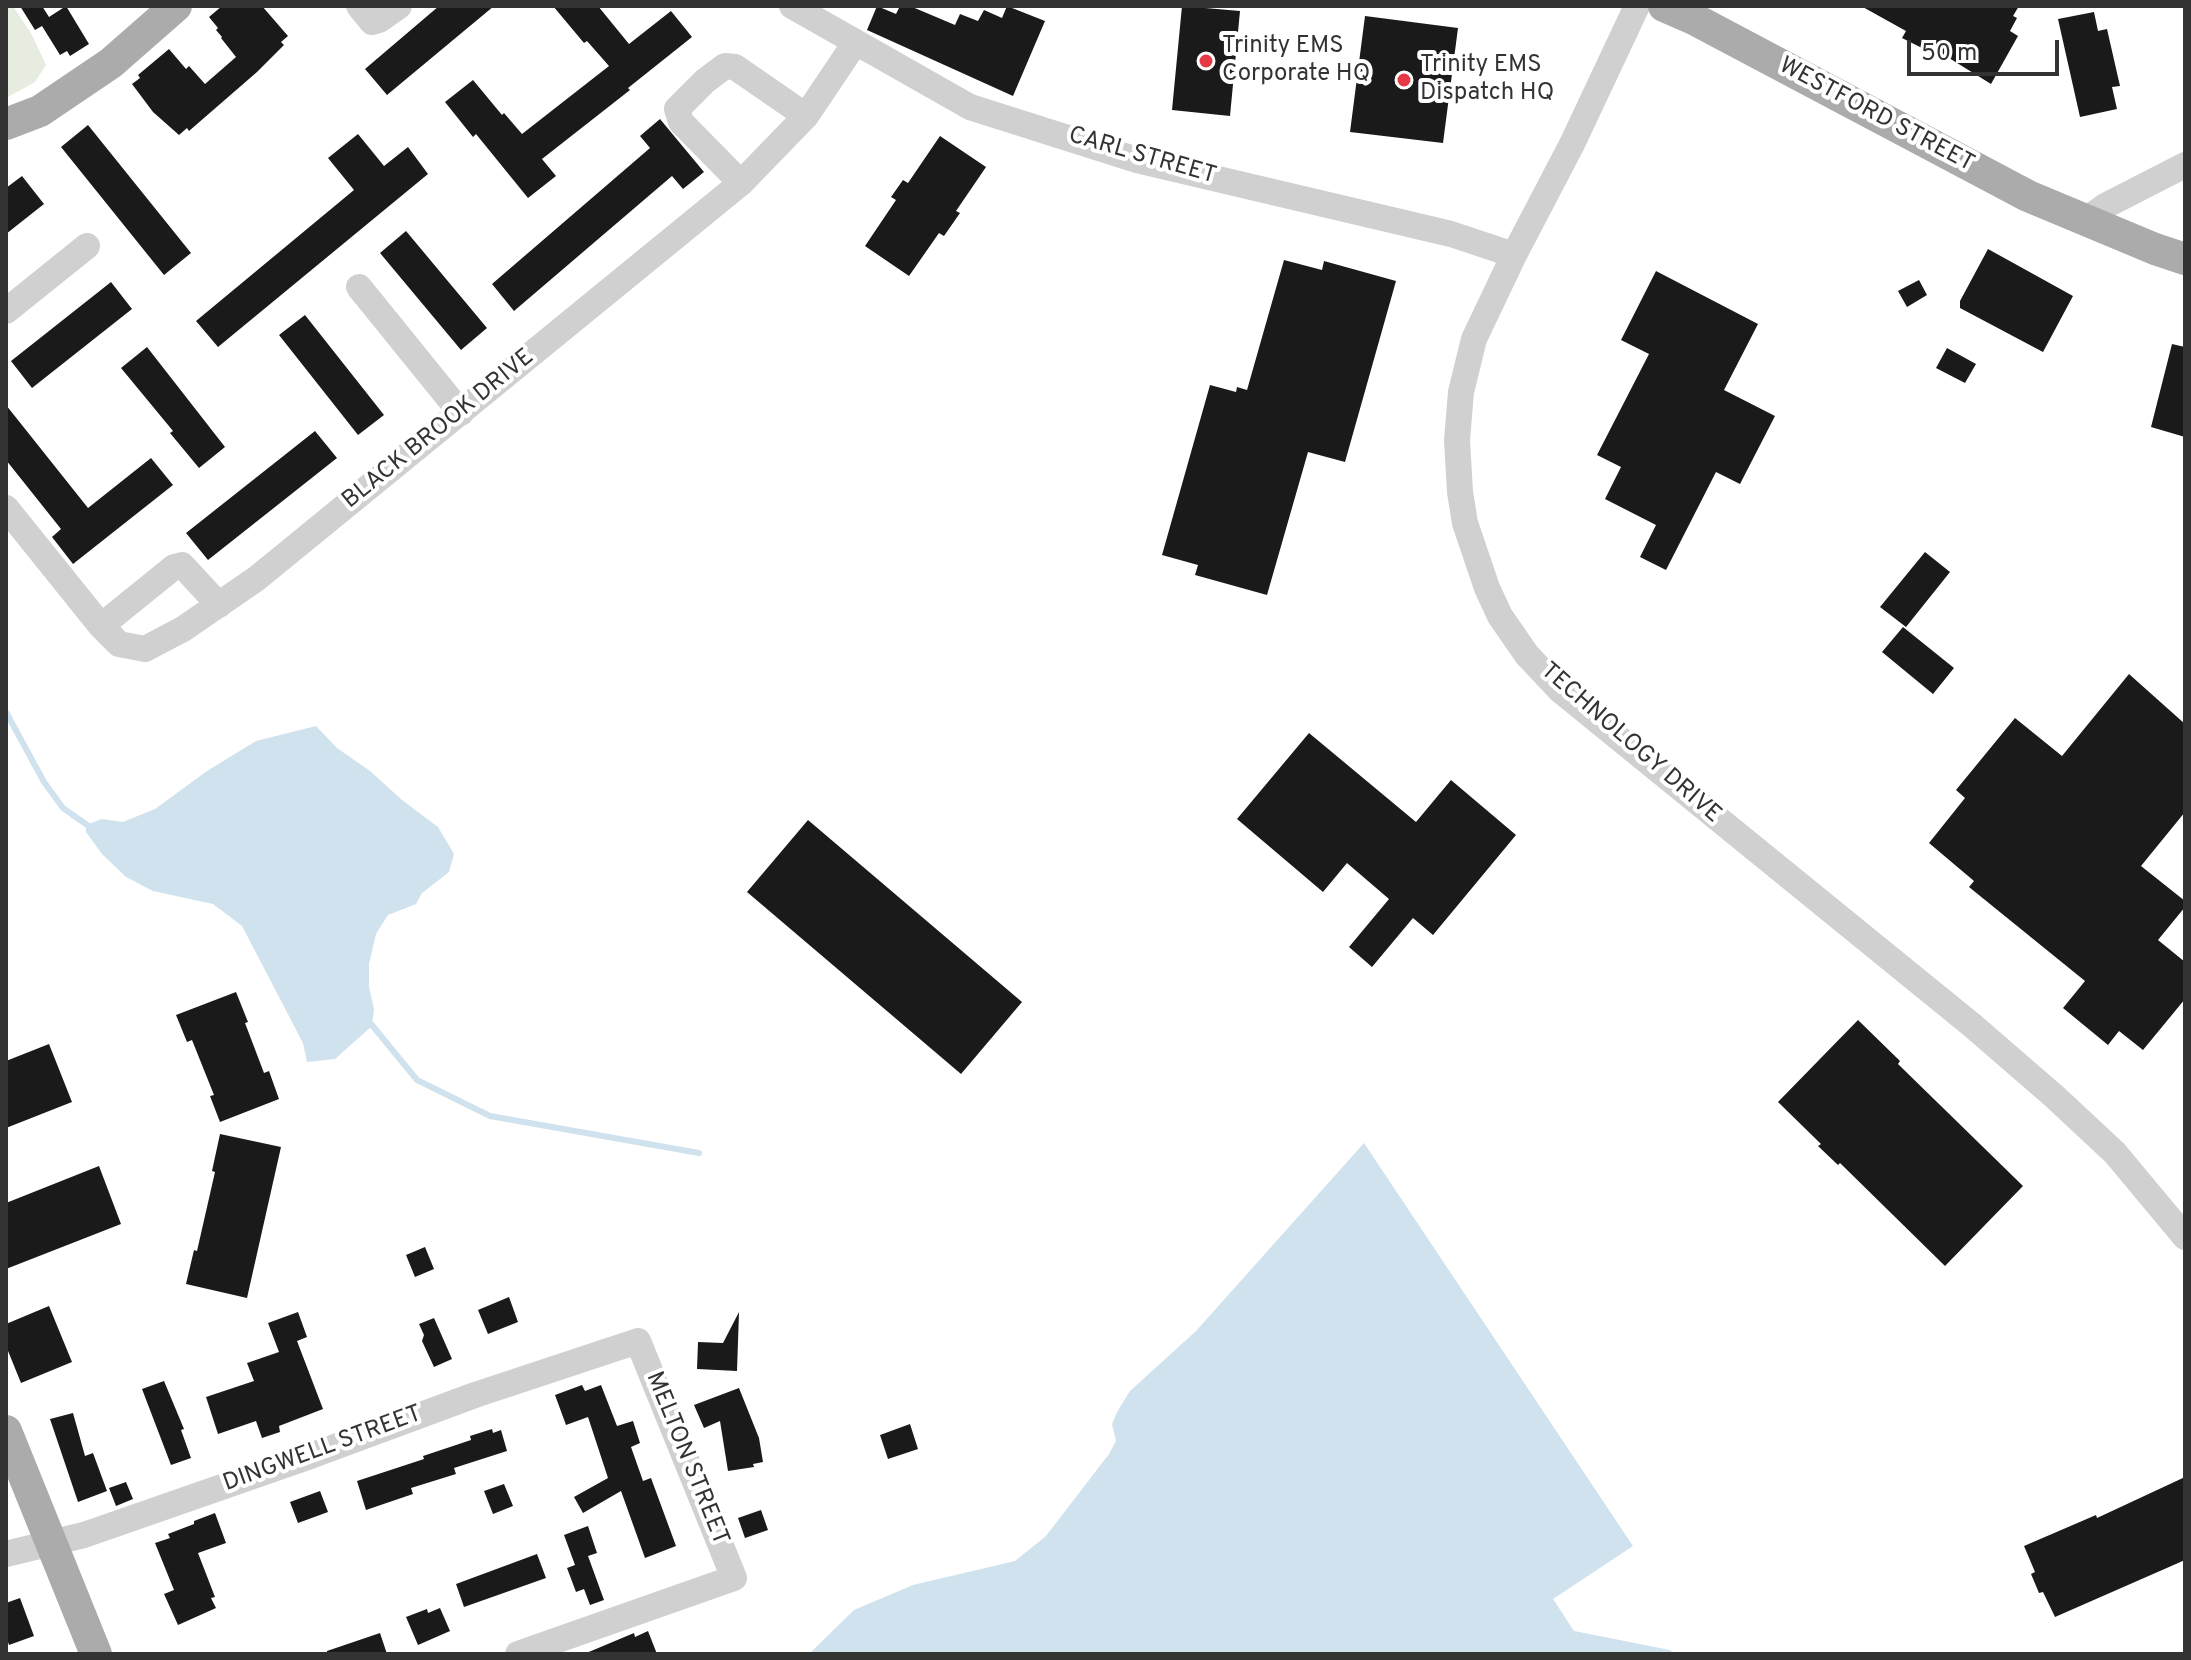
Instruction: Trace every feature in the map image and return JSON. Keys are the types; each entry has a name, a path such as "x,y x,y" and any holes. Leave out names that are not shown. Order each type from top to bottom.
{"main road":[{"path":"6,124 40,111 111,63 176,6"},
{"name":"WESTFORD STREET","path":"1664,6 2028,196 2170,254"},
{"path":"6,1431 96,1654"}],"street":[{"path":"359,6 372,22 399,6"},
{"name":"CARL STREET","path":"792,6 970,107 1137,160 1451,234 1514,255"},
{"name":"TECHNOLOGY DRIVE","path":"1637,6 1474,339 1461,392 1457,440 1465,523 1473,553 1500,616 1527,655 1561,691 1973,1026 2055,1097 2115,1153 2185,1237"},
{"name":"BLACK BROOK DRIVE","path":"6,508 119,644 145,649 183,629 256,579 741,183 806,116 855,43"},
{"path":"741,183 681,122 677,109 725,66 735,67 806,116"},
{"path":"2089,222 2105,206 2176,170"},
{"path":"2170,254 2139,231 2134,211 2139,198 2176,170"},
{"path":"6,311 87,246"},
{"path":"359,287 461,413"},
{"path":"101,626 174,567 182,565 219,605"},
{"name":"DINGWELL STREET","path":"6,1554 84,1535 475,1395 638,1341"},
{"name":"MELTON STREET","path":"518,1654 734,1578 638,1341"}],"shaded area":[{"path":"6,6 13,6 32,35 46,65 35,82 6,98"}],"water":[{"path":"316,726 337,748 438,827 454,854 449,872 422,893 416,904 388,915 376,934 369,964 369,987 374,1009 372,1026 335,1059 307,1062 303,1043 242,926 213,904 153,891 126,877 102,854 86,832 86,825 102,819 123,822 155,809 207,771 256,741"},
{"path":"1364,1143 1633,1546 1553,1599 1574,1631 1670,1650 1674,1654 809,1654 854,1610 913,1585 1015,1561 1046,1536 1109,1454 1116,1441 1112,1424 1130,1391 1196,1331"}],"building":[{"path":"20,6 42,6 49,17 66,6 89,44 70,56 67,51 60,55 42,26 35,30"},
{"path":"222,6 262,6 288,36 281,42 284,45 257,72 189,131 187,128 179,135 153,112 132,84 140,78 138,75 169,49 186,69 189,66 205,84 236,57 209,17"},
{"path":"439,6 494,6 387,95 365,69"},
{"path":"553,6 598,6 629,44 671,11 692,37 542,159 556,176 528,198 476,134 473,137 445,102 473,80 522,134 609,66 587,41 584,43"},
{"path":"877,6 896,14 900,6 910,6 955,25 960,14 978,21 984,10 1002,18 1007,6 1045,21 1013,96 867,30"},
{"name":"Trinity EMS Corporate HQ","path":"1182,6 1240,11 1230,116 1172,110"},
{"path":"1861,6 2019,6 2010,31 2018,36 1991,84 1928,45 1926,50 1902,38 1906,31"},
{"path":"2094,12 2098,31 2107,29 2120,86 2112,87 2117,109 2080,117 2058,19"},
{"name":"Trinity EMS Dispatch HQ","path":"1365,16 1458,28 1443,143 1350,132"},
{"path":"660,119 704,172 683,189 672,176 514,311 492,284 650,148 640,136"},
{"path":"88,125 191,253 164,275 61,147"},
{"path":"358,134 384,166 408,147 428,174 218,347 196,321 354,190 328,158"},
{"path":"940,136 986,167 956,211 960,213 944,236 939,233 909,276 865,246 896,200 891,197 903,180 908,183"},
{"path":"22,176 44,204 6,234 6,188"},
{"path":"406,231 487,328 461,350 380,253"},
{"path":"1988,249 2073,296 2043,352 1960,308 1960,301"},
{"path":"1284,260 1322,270 1324,261 1396,281 1345,462 1308,452 1267,595 1195,575 1198,565 1162,555 1210,385 1236,392 1237,387 1247,390"},
{"path":"1656,271 1758,324 1724,390 1775,416 1740,484 1716,472 1666,570 1640,557 1656,525 1605,499 1621,467 1597,455 1649,354 1621,340"},
{"path":"1919,280 1927,295 1907,307 1898,291"},
{"path":"111,282 132,309 32,388 11,361"},
{"path":"305,315 384,415 358,435 279,335"},
{"path":"2172,344 2185,347 2185,437 2151,427"},
{"path":"147,347 225,447 199,468 121,368"},
{"path":"1947,348 1976,364 1965,383 1936,368"},
{"path":"6,405 88,508 151,458 173,485 73,564 52,537 61,529 6,460"},
{"path":"315,431 337,458 208,560 186,533"},
{"path":"1925,552 1950,572 1906,627 1880,607"},
{"path":"1903,627 1954,668 1933,694 1882,652"},
{"path":"2129,674 2185,724 2185,812 2141,866 2185,901 2185,907 2158,940 2185,962 2185,999 2143,1050 2119,1031 2108,1045 2063,1008 2085,981 1969,887 1974,881 1929,843 1965,798 1956,790 2015,718 2062,756"},
{"path":"1309,733 1416,822 1451,780 1516,835 1433,935 1413,918 1372,967 1349,947 1389,899 1347,863 1323,892 1237,819"},
{"path":"808,820 1022,1002 961,1074 747,892"},
{"path":"236,992 264,1073 269,1071 279,1099 220,1122 210,1096 214,1095 192,1040 187,1042 176,1015"},
{"path":"1858,1020 1900,1061 1898,1064 2023,1186 1945,1266 1840,1163 1838,1165 1818,1146 1821,1144 1778,1102"},
{"path":"49,1044 72,1102 6,1128 6,1061"},
{"path":"220,1134 281,1147 247,1298 186,1284 215,1172 212,1171"},
{"path":"99,1166 121,1224 6,1269 6,1203"},
{"path":"425,1247 434,1269 415,1277 406,1255"},
{"path":"509,1297 518,1322 488,1334 478,1310"},
{"path":"49,1306 72,1362 21,1383 6,1346 6,1324"},
{"path":"298,1312 307,1337 297,1341 323,1409 279,1426 280,1432 262,1438 256,1421 218,1434 206,1397 254,1381 247,1363 279,1352 268,1323"},
{"path":"739,1312 737,1371 697,1369 698,1342 723,1343"},
{"path":"434,1318 452,1359 434,1367 422,1341 424,1335 419,1324"},
{"path":"164,1381 184,1429 181,1430 191,1458 171,1465 142,1389"},
{"path":"582,1385 585,1391 601,1385 617,1426 633,1421 640,1443 631,1447 643,1481 651,1478 676,1546 645,1558 621,1491 583,1513 574,1497 608,1478 588,1417 566,1425 555,1395"},
{"path":"739,1388 759,1438 763,1462 753,1464 754,1467 728,1471 720,1421 704,1428 694,1405"},
{"path":"73,1413 85,1456 93,1453 107,1491 78,1502 50,1419"},
{"path":"910,1424 918,1449 888,1459 880,1435"},
{"path":"492,1429 493,1433 501,1430 507,1451 454,1468 456,1474 411,1488 413,1494 366,1510 357,1481 424,1459 423,1456 471,1440 470,1436"},
{"path":"2185,1477 2185,1560 2055,1617 2043,1592 2039,1593 2031,1574 2035,1572 2024,1546 2096,1515 2097,1518"},
{"path":"126,1482 133,1499 116,1506 109,1488"},
{"path":"504,1484 513,1506 493,1514 484,1491"},
{"path":"320,1491 328,1512 298,1523 290,1502"},
{"path":"761,1510 768,1530 745,1538 738,1518"},
{"path":"215,1513 226,1543 198,1553 215,1597 211,1598 216,1608 178,1625 164,1594 174,1590 155,1543"},
{"path":"588,1526 597,1553 588,1556 604,1600 590,1605 584,1589 576,1592 567,1568 575,1565 564,1535"},
{"path":"537,1554 546,1578 464,1607 456,1584"},
{"path":"20,1598 34,1636 9,1645 6,1603"},
{"path":"440,1608 450,1631 418,1645 406,1617"},
{"path":"648,1631 657,1654 584,1654 634,1633 635,1637"},
{"path":"380,1633 387,1654 327,1654 327,1651"}],"waterway":[{"path":"6,712 44,782 63,808 90,827"},
{"path":"367,1019 417,1080 490,1116 699,1153"}],"place":[{"name":"Trinity EMS Corporate HQ","path":"1206,61"},
{"name":"Trinity EMS Dispatch HQ","path":"1404,80"}]}
